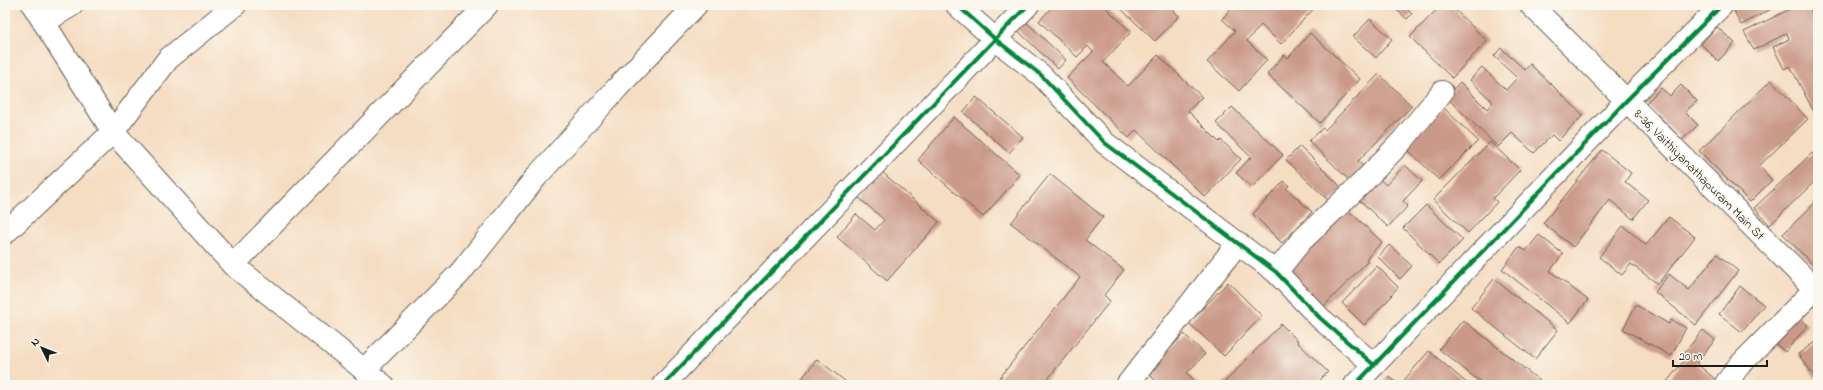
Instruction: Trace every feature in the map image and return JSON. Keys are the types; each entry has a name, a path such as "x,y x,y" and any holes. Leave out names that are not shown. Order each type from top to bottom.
{"street":[{"path":"72,5 38,14 113,132 233,265 383,385"},
{"path":"5,233 113,132 168,59 236,5"},
{"path":"233,265 487,5"},
{"path":"364,370 460,273 537,176 617,88 696,5"},
{"path":"957,5 995,39 1041,75 1105,143 1276,272 1320,318 1374,365"},
{"path":"663,385 1028,5"},
{"name":"8-36, Vaithiyanathapuram Main St","path":"1531,5 1816,290"},
{"path":"1355,385 1627,100 1722,5"},
{"path":"1276,272 1301,241 1362,183 1403,140 1442,92"},
{"path":"1127,385 1238,243"},
{"path":"1725,385 1738,367 1816,290"}],"building":[{"path":"1054,5 1103,5 1131,32 1103,62 1128,86 1158,55 1202,97 1188,111 1219,142 1221,140 1241,159 1205,197 1136,130 1129,138 1067,78 1093,52 1088,46 1077,57 1039,21"},
{"path":"1117,5 1168,5 1179,16 1155,41"},
{"path":"1234,5 1317,5 1281,44 1261,25 1247,41 1267,60 1239,91 1207,62 1235,31 1222,19"},
{"path":"1391,5 1403,5 1412,14 1407,19"},
{"path":"1441,5 1450,5 1487,41 1452,78 1410,37"},
{"path":"1731,5 1779,5 1741,25"},
{"path":"1798,5 1808,5 1815,18 1818,17 1818,110 1814,112 1790,66 1784,69 1773,47 1789,39 1787,33 1754,50 1744,32"},
{"path":"1370,19 1392,39 1376,58 1353,37"},
{"path":"1024,20 1066,60 1058,69 1015,28"},
{"path":"1717,27 1735,43 1718,61 1701,44"},
{"path":"1310,33 1360,79 1320,123 1267,74 1284,55 1288,58"},
{"path":"1501,48 1525,70 1530,64 1583,115 1558,141 1552,135 1534,153 1512,133 1498,147 1446,97 1460,82 1487,109 1493,102 1470,80 1482,67 1506,90 1517,78 1494,56"},
{"path":"1379,74 1412,106 1358,161 1366,169 1352,183 1309,141 1323,128 1325,130"},
{"path":"1771,80 1808,119 1759,166 1772,180 1750,202 1699,151"},
{"path":"1681,85 1697,101 1685,112 1698,125 1682,140 1646,103 1661,88 1670,96"},
{"path":"976,97 1023,137 1009,153 963,112"},
{"path":"1232,107 1283,155 1252,187 1236,173 1251,157 1216,123"},
{"path":"1444,108 1478,141 1439,180 1406,148"},
{"path":"954,117 1020,175 983,217 918,160"},
{"path":"1490,142 1520,170 1493,198 1497,202 1468,233 1433,200"},
{"path":"1300,146 1343,189 1330,202 1286,160"},
{"path":"1602,150 1631,173 1625,182 1648,200 1633,219 1610,200 1573,247 1543,223"},
{"path":"1812,153 1818,160 1818,178 1770,225 1754,208"},
{"path":"1405,165 1422,181 1403,201 1408,206 1388,227 1356,197 1376,176 1386,185"},
{"path":"881,171 939,222 887,281 837,237 856,214 875,230 884,220 858,197"},
{"path":"1050,174 1103,217 1085,240 1124,270 1104,295 1110,301 1043,385 994,385 1080,277 1011,223"},
{"path":"1284,181 1289,186 1286,188 1312,212 1282,243 1253,214"},
{"path":"1818,200 1818,270 1783,234"},
{"path":"1426,205 1463,240 1439,264 1403,228"},
{"path":"1346,208 1382,242 1366,259 1368,261 1323,307 1286,272"},
{"path":"1669,217 1695,237 1658,284 1631,264 1622,275 1599,257 1623,226 1646,245"},
{"path":"1539,235 1563,254 1550,271 1588,300 1570,323 1502,269 1519,247 1526,251"},
{"path":"1389,245 1412,266 1400,279 1378,257"},
{"path":"1717,254 1738,271 1696,325 1655,292 1669,274 1689,290"},
{"path":"1377,266 1398,287 1391,295 1392,296 1364,325 1342,303"},
{"path":"1494,279 1558,330 1535,359 1471,308"},
{"path":"1228,282 1262,316 1224,356 1189,323"},
{"path":"1740,286 1764,305 1742,332 1719,314"},
{"path":"1636,305 1669,324 1671,320 1686,328 1671,356 1623,329"},
{"path":"1794,314 1808,325 1785,352 1771,340"},
{"path":"1463,320 1545,385 1484,385 1439,349"},
{"path":"1281,324 1328,372 1315,385 1222,385"},
{"path":"1703,330 1715,340 1696,363 1716,380 1712,385 1664,385 1688,356 1684,353"},
{"path":"1184,334 1205,354 1187,373 1199,385 1160,385 1147,372"},
{"path":"1815,342 1818,346 1818,381 1798,354"},
{"path":"1429,351 1469,385 1400,385"},
{"path":"817,359 850,385 797,385"},
{"path":"1389,376 1399,385 1382,385"}],"cycle path":[{"path":"957,5 995,39 1041,75 1105,143 1276,272 1320,318 1374,365"},
{"path":"663,385 1028,5"},
{"path":"1355,385 1627,100 1722,5"}]}
